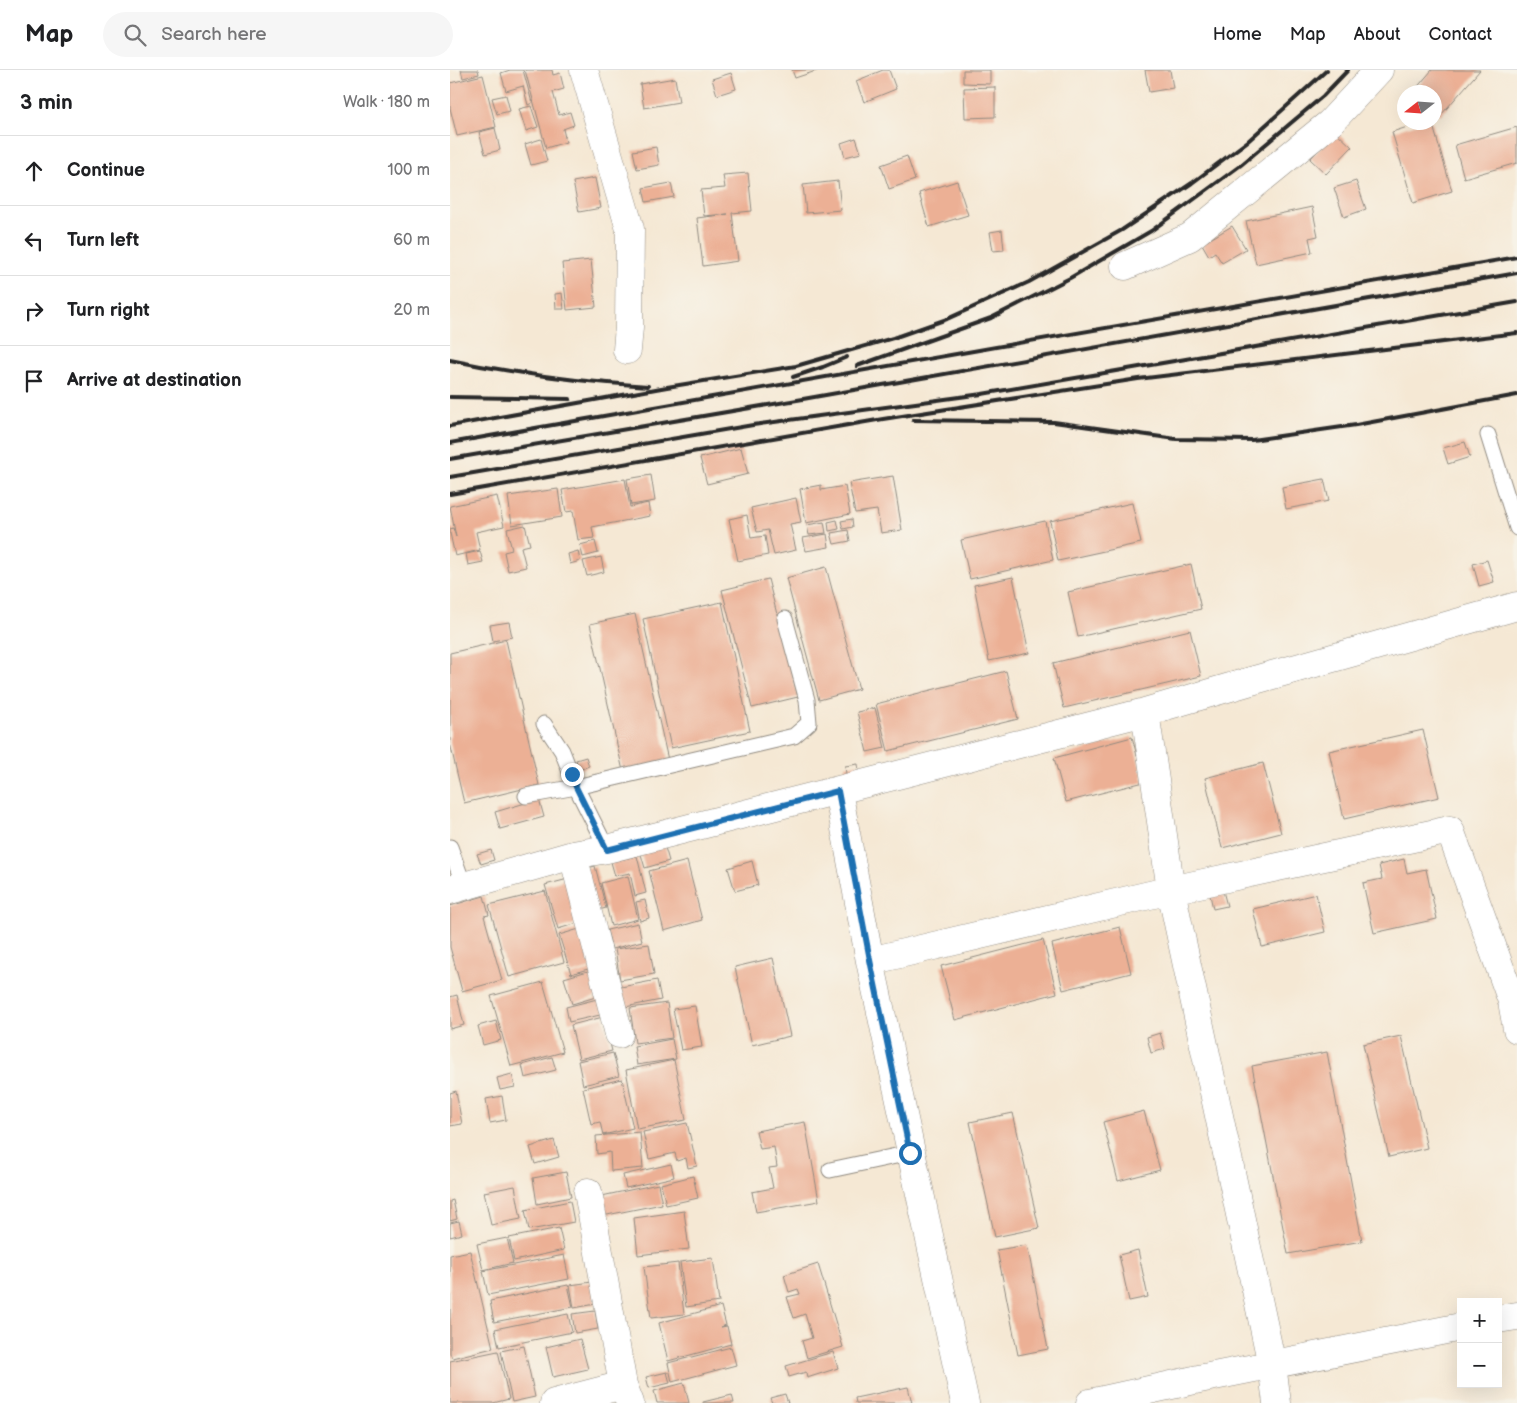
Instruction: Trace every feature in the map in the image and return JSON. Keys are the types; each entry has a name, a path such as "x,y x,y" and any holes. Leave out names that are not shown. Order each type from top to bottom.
{"street":[{"path":"584,70 630,229 627,350"},
{"path":"1125,266 1190,237 1330,123 1380,70"},
{"path":"457,888 573,855 607,850 1145,712 1517,606"},
{"path":"1145,712 1171,890 1272,1365 1277,1403"},
{"path":"838,791 870,960 910,1153 965,1403"},
{"path":"870,960 1171,890 1450,830 1514,1001 1517,1029"},
{"path":"573,855 619,1034"},
{"path":"554,1403 626,1394 588,1192"},
{"path":"1502,1318 1517,1316"},
{"path":"1090,1403 1199,1378 1457,1328"}],"lane":[{"path":"1488,435 1517,528"},
{"path":"526,796 576,787 794,736 808,723 807,700 785,619"},
{"path":"544,724 562,751 576,787 607,850"},
{"path":"450,847 457,888"},
{"path":"830,1170 910,1153"}],"building":[{"path":"461,70 478,70 479,74 463,78"},
{"path":"510,70 523,70 532,103 528,105 523,86 506,91 501,73"},
{"path":"525,70 552,70 553,75 560,73 564,89 553,92 559,115 570,112 574,125 563,129 566,142 546,148"},
{"path":"792,70 819,70 795,78"},
{"path":"883,70 889,70 896,89 864,102 856,81"},
{"path":"963,70 990,70 990,84 963,83"},
{"path":"1145,70 1170,70 1173,88 1149,92"},
{"path":"1432,70 1480,70 1442,114 1442,85 1419,85"},
{"path":"731,73 736,89 717,95 712,79"},
{"path":"483,75 496,127 457,136 450,108 450,83"},
{"path":"675,78 679,102 644,108 640,84"},
{"path":"995,87 995,117 965,118 964,88"},
{"path":"506,95 510,111 497,114 492,98"},
{"path":"531,106 538,127 526,131 519,109"},
{"path":"1517,127 1517,163 1464,178 1455,145"},
{"path":"495,128 500,150 485,154 479,132"},
{"path":"1398,130 1434,130 1452,191 1413,203 1392,132"},
{"path":"1336,132 1352,147 1326,174 1310,159"},
{"path":"856,138 861,153 845,157 841,143"},
{"path":"541,139 547,161 531,165 525,144"},
{"path":"656,147 659,165 637,169 633,151"},
{"path":"907,156 915,180 889,189 881,165"},
{"path":"748,173 752,211 732,213 738,261 703,266 697,218 728,214 704,216 701,190 725,188 723,175"},
{"path":"595,178 601,208 579,212 573,182"},
{"path":"838,181 841,210 806,213 803,185"},
{"path":"957,181 968,215 929,227 919,193"},
{"path":"1356,181 1366,209 1344,217 1334,188"},
{"path":"671,183 674,197 646,202 643,188"},
{"path":"1312,207 1318,236 1309,238 1312,252 1256,264 1246,221"},
{"path":"1232,226 1246,249 1222,263 1215,252 1209,256 1202,244"},
{"path":"1002,230 1004,250 993,251 990,232"},
{"path":"591,260 596,307 567,310 562,263"},
{"path":"562,293 564,309 556,309 555,294"},
{"path":"1465,442 1470,457 1448,464 1443,448"},
{"path":"741,448 748,474 707,484 700,458"},
{"path":"651,475 655,501 631,505 627,479"},
{"path":"893,476 902,530 881,533 877,510 855,513 849,483"},
{"path":"625,479 630,507 648,503 650,516 592,527 594,538 578,540 573,511 566,512 562,490"},
{"path":"1324,479 1329,501 1286,509 1282,487"},
{"path":"821,485 821,490 845,486 850,514 806,523 800,489"},
{"path":"558,489 562,517 512,525 508,496"},
{"path":"497,496 504,526 476,532 480,550 455,556 450,529 453,528 456,537 450,506"},
{"path":"796,498 801,522 790,524 796,550 774,555 768,530 757,532 751,508"},
{"path":"1132,503 1141,543 1058,561 1050,521"},
{"path":"747,515 751,538 765,536 768,555 738,561 729,519"},
{"path":"852,519 853,527 843,529 841,521"},
{"path":"837,520 839,529 829,531 828,522"},
{"path":"1045,521 1053,560 970,579 961,540"},
{"path":"824,522 826,533 809,535 807,525"},
{"path":"525,525 530,545 521,547 526,567 508,571 504,552 512,550 507,529"},
{"path":"848,530 850,541 834,544 831,533"},
{"path":"827,534 829,547 806,551 803,538"},
{"path":"595,541 598,553 583,557 580,545"},
{"path":"480,551 483,562 468,565 466,554"},
{"path":"578,551 580,561 570,564 568,554"},
{"path":"601,557 604,572 587,576 583,561"},
{"path":"1487,560 1494,582 1479,586 1473,564"},
{"path":"1191,564 1201,609 1078,637 1068,592"},
{"path":"826,567 859,689 819,700 786,578"},
{"path":"1013,577 1029,653 989,661 974,585"},
{"path":"768,579 798,697 752,708 722,590"},
{"path":"722,602 750,731 671,748 643,619"},
{"path":"635,614 668,760 623,771 590,624"},
{"path":"509,622 512,637 493,641 490,625"},
{"path":"1190,630 1201,676 1064,708 1053,663"},
{"path":"506,640 539,785 464,803 450,743 450,653"},
{"path":"1006,671 1018,719 888,751 876,704"},
{"path":"875,708 885,748 867,752 857,712"},
{"path":"1423,730 1439,797 1344,819 1329,751"},
{"path":"1132,737 1144,782 1066,802 1054,758"},
{"path":"586,757 589,766 579,770 576,760"},
{"path":"1263,763 1281,833 1222,848 1205,778"},
{"path":"858,764 859,773 846,774 845,766"},
{"path":"539,799 544,817 500,829 495,812"},
{"path":"664,844 669,861 645,868 640,851"},
{"path":"491,850 494,860 481,864 477,854"},
{"path":"637,856 646,893 635,896 630,873 615,876 611,862"},
{"path":"1404,859 1407,873 1426,869 1437,919 1374,933 1363,883 1382,879 1379,865"},
{"path":"687,861 702,920 664,931 649,871"},
{"path":"752,861 758,885 735,891 728,868"},
{"path":"595,866 606,908 592,912 580,870"},
{"path":"628,876 638,919 611,926 601,883"},
{"path":"568,879 581,922 558,929 545,885"},
{"path":"1222,887 1227,906 1213,909 1209,890"},
{"path":"545,891 564,962 509,977 489,905"},
{"path":"1316,894 1325,932 1262,947 1253,909"},
{"path":"484,896 489,915 484,916 502,980 462,991 450,947 450,906"},
{"path":"645,900 649,918 640,921 636,902"},
{"path":"638,923 642,941 612,949 607,930"},
{"path":"586,927 598,966 571,974 559,935"},
{"path":"1120,927 1131,973 1063,990 1052,944"},
{"path":"1043,940 1057,993 955,1020 941,966"},
{"path":"649,944 654,974 620,980 615,949"},
{"path":"773,958 790,1036 752,1045 735,967"},
{"path":"598,968 606,994 572,1004 564,978"},
{"path":"657,980 661,1000 620,1008 616,988"},
{"path":"543,982 563,1052 511,1066 491,996"},
{"path":"457,995 464,1025 450,1029 450,997"},
{"path":"605,997 609,1013 569,1022 566,1007"},
{"path":"667,1003 672,1038 635,1043 630,1008"},
{"path":"695,1006 702,1047 681,1050 673,1009"},
{"path":"603,1017 612,1051 579,1059 571,1025"},
{"path":"496,1021 501,1040 483,1045 478,1026"},
{"path":"1160,1033 1165,1049 1151,1053 1147,1037"},
{"path":"1401,1036 1427,1148 1389,1157 1363,1044"},
{"path":"672,1039 676,1059 637,1065 634,1046"},
{"path":"1327,1052 1362,1241 1288,1254 1252,1066"},
{"path":"613,1053 619,1076 583,1085 578,1061"},
{"path":"552,1057 556,1070 525,1078 522,1065"},
{"path":"674,1060 686,1120 637,1129 626,1070"},
{"path":"512,1074 515,1087 500,1090 497,1078"},
{"path":"622,1079 633,1128 603,1135 600,1122 591,1124 583,1088"},
{"path":"456,1091 462,1124 450,1126 450,1093"},
{"path":"502,1096 506,1120 490,1123 486,1099"},
{"path":"1144,1111 1160,1170 1118,1181 1103,1122"},
{"path":"1013,1113 1039,1228 995,1237 970,1122"},
{"path":"805,1122 819,1201 756,1212 752,1192 773,1188 769,1168 777,1167 774,1147 760,1149 756,1131"},
{"path":"687,1123 697,1166 688,1168 686,1158 677,1161 675,1153 649,1159 643,1132"},
{"path":"640,1132 643,1168 611,1171 610,1152 597,1154 596,1136"},
{"path":"554,1140 559,1157 535,1164 530,1147"},
{"path":"671,1164 674,1177 626,1188 623,1175"},
{"path":"566,1172 571,1197 537,1204 533,1178"},
{"path":"693,1176 698,1198 666,1205 661,1184"},
{"path":"658,1184 662,1204 602,1216 597,1197"},
{"path":"515,1186 521,1219 491,1225 484,1192"},
{"path":"453,1200 457,1219 450,1221 450,1201"},
{"path":"570,1201 574,1222 529,1230 525,1210"},
{"path":"684,1211 689,1249 638,1255 634,1218"},
{"path":"459,1221 462,1234 450,1237 450,1223"},
{"path":"559,1228 564,1250 514,1261 509,1238"},
{"path":"507,1238 513,1263 483,1270 477,1244"},
{"path":"1027,1245 1048,1349 1018,1355 997,1250"},
{"path":"1138,1250 1148,1297 1129,1301 1119,1255"},
{"path":"470,1251 493,1348 452,1358 450,1353 450,1255"},
{"path":"564,1255 569,1279 488,1295 483,1271"},
{"path":"713,1258 719,1302 686,1307 680,1262"},
{"path":"678,1263 684,1314 651,1318 644,1267"},
{"path":"818,1264 843,1347 807,1358 802,1341 812,1338 805,1314 794,1318 787,1297 800,1294 798,1289 789,1292 784,1275"},
{"path":"592,1282 596,1304 574,1308 570,1285"},
{"path":"568,1285 573,1307 494,1322 490,1301"},
{"path":"721,1306 726,1325 721,1327 727,1326 731,1344 668,1361 659,1323"},
{"path":"595,1311 598,1329 575,1333 572,1314"},
{"path":"568,1314 572,1332 499,1347 495,1329"},
{"path":"580,1339 588,1369 553,1377 546,1347"},
{"path":"524,1346 535,1397 512,1402 501,1351"},
{"path":"731,1347 736,1365 672,1382 668,1363"},
{"path":"498,1351 509,1399 493,1403 450,1403 450,1361"},
{"path":"833,1352 838,1368 807,1378 806,1372 789,1377 786,1366"},
{"path":"667,1372 670,1383 649,1388 646,1377"},
{"path":"684,1383 689,1403 657,1403 654,1391"},
{"path":"908,1387 912,1403 856,1403 855,1398"},
{"path":"785,1394 788,1403 772,1403 770,1398"},
{"path":"732,1395 734,1403 703,1403 703,1402"}],"railway":[{"path":"450,426 796,366 893,338 947,319 1029,282 1122,230 1192,183 1248,141 1327,70"},
{"path":"857,366 991,318 1070,278 1151,231 1241,165 1323,96 1348,70"},
{"path":"450,443 1517,257"},
{"path":"450,459 803,399 1517,273"},
{"path":"450,477 753,425 982,394 1517,302"},
{"path":"450,494 883,419 1138,379 1517,333"},
{"path":"793,377 847,357"},
{"path":"450,360 549,377 648,386"},
{"path":"913,420 1054,422 1176,439 1252,440 1356,425 1517,395"},
{"path":"450,397 570,399"}],"route":[{"path":"572,774 576,787 607,850 838,791 870,960 910,1153"}]}
